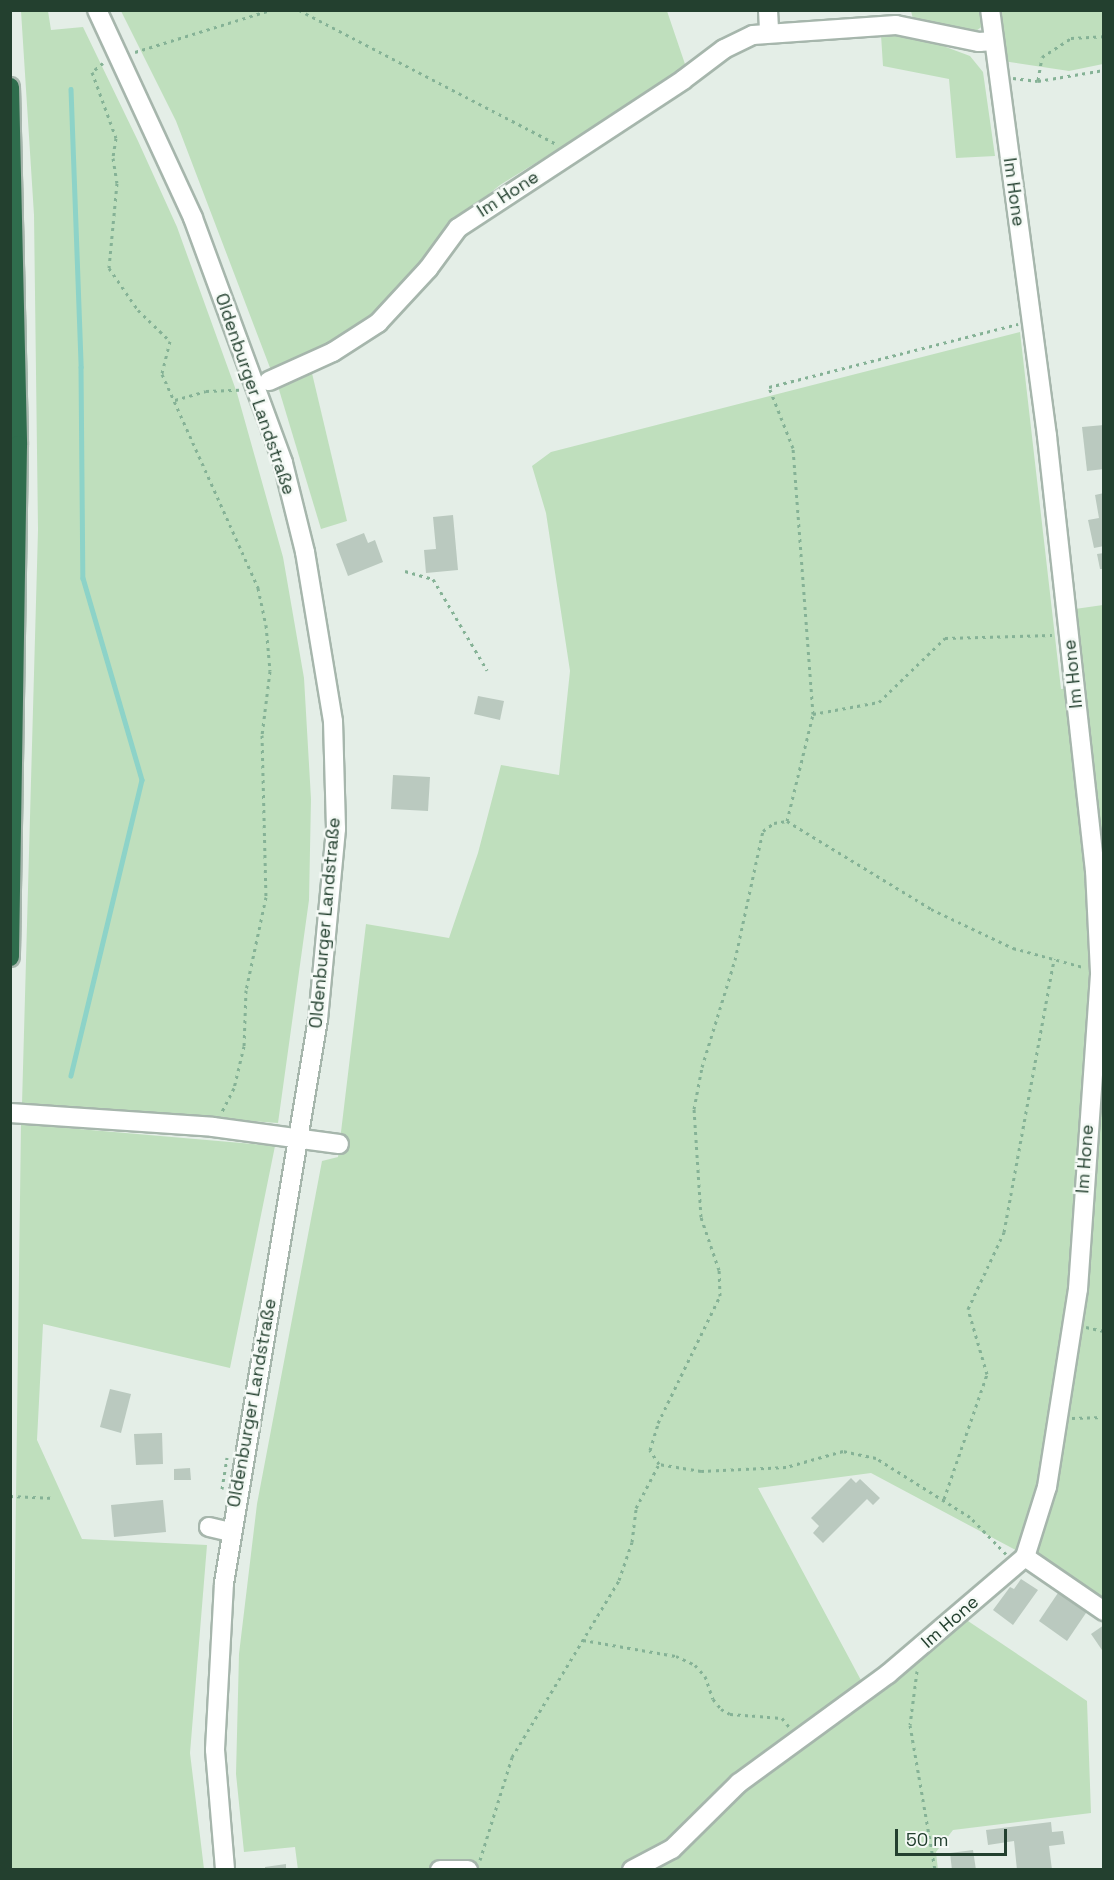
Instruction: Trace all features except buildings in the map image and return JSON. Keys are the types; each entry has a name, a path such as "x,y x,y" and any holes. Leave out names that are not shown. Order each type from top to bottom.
{"highway":[{"path":"10,87 18,445 10,957"}],"street":[{"name":"Oldenburger Landstraße","path":"97,10 193,218 283,463 305,552 333,721 336,829 319,1008 230,1533 217,1673 214,1750 225,1869"},
{"path":"768,10 769,31"},
{"name":"Im Hone","path":"632,1869 672,1849 739,1783 920,1648 1020,1561 1047,1487 1078,1289 1100,972 1095,871 1069,635 1032,321 990,10"},
{"name":"Im Hone","path":"269,381 333,352 378,323 428,269 458,228 724,49 769,31 896,25 979,42 994,41"},
{"path":"10,1113 213,1127 299,1136 339,1144"},
{"path":"208,1527 230,1533"},
{"path":"1020,1561 1104,1611"},
{"path":"440,1869 468,1869"}],"path":[{"path":"134,52 271,10"},
{"path":"299,10 573,152"},
{"path":"1038,81 1042,57 1071,38 1104,36"},
{"path":"109,61 97,65 92,72 116,138 113,158 117,183 109,268 138,310 170,341 162,374 175,400 193,450 210,476 258,588 266,625 270,671 262,735 266,897 246,990 244,1046 234,1088 213,1127"},
{"path":"998,77 1038,81 1104,70"},
{"path":"787,821 813,714 793,448 769,387 1032,321"},
{"path":"175,400 206,391 244,390 240,379"},
{"path":"405,571 433,579 488,670"},
{"path":"813,714 879,702 945,638 1069,635"},
{"path":"1020,1561 996,1539 944,1499 876,1458 843,1451 786,1467 701,1471 659,1464 650,1450 658,1423 720,1296 718,1270 701,1217 694,1160 694,1109 702,1067 735,960 763,831 774,823 787,821 930,909 1012,948 1100,972"},
{"path":"944,1499 987,1374 968,1309 1004,1232 1054,959"},
{"path":"1059,1421 1104,1417"},
{"path":"220,1501 229,1446"},
{"path":"478,1869 499,1789 512,1757 619,1580 632,1542 636,1508 659,1464"},
{"path":"10,1496 56,1498"},
{"path":"583,1640 676,1656 695,1665 705,1676 713,1699 721,1709 730,1714 782,1718 799,1739"},
{"path":"920,1648 910,1725 934,1869"}],"green space":[{"path":"21,11 48,11 51,30 83,27 138,141 177,227 237,393 283,557 304,678 311,799 309,900 278,1123 22,1104 38,530 34,215"},
{"path":"121,11 667,11 687,70 500,185 453,223 424,265 375,320 272,373 176,121"},
{"path":"911,11 982,11 984,25 972,34 913,19"},
{"path":"996,11 1103,11 1103,64 1069,71 1003,61"},
{"path":"911,34 970,56 983,72 995,156 956,158 949,79 883,66 881,35"},
{"path":"1020,332 1061,689 1083,687 1075,609 1103,605 1103,1610 1023,1554 871,1473 758,1488 863,1684 965,1619 1087,1701 1091,1813 953,1830 936,1852 938,1870 298,1870 295,1847 244,1852 236,1774 239,1654 257,1504 322,1161 338,1157 366,924 449,938 478,853 501,765 559,775 570,671 546,513 532,466 551,452"},
{"path":"311,369 347,521 321,529 277,383"},
{"path":"21,1124 275,1146 230,1368 43,1324 37,1440 82,1539 207,1545 190,1753 204,1869 11,1869"}],"waterway":[{"path":"71,89 81,367 83,578 142,780 71,1076"}]}
